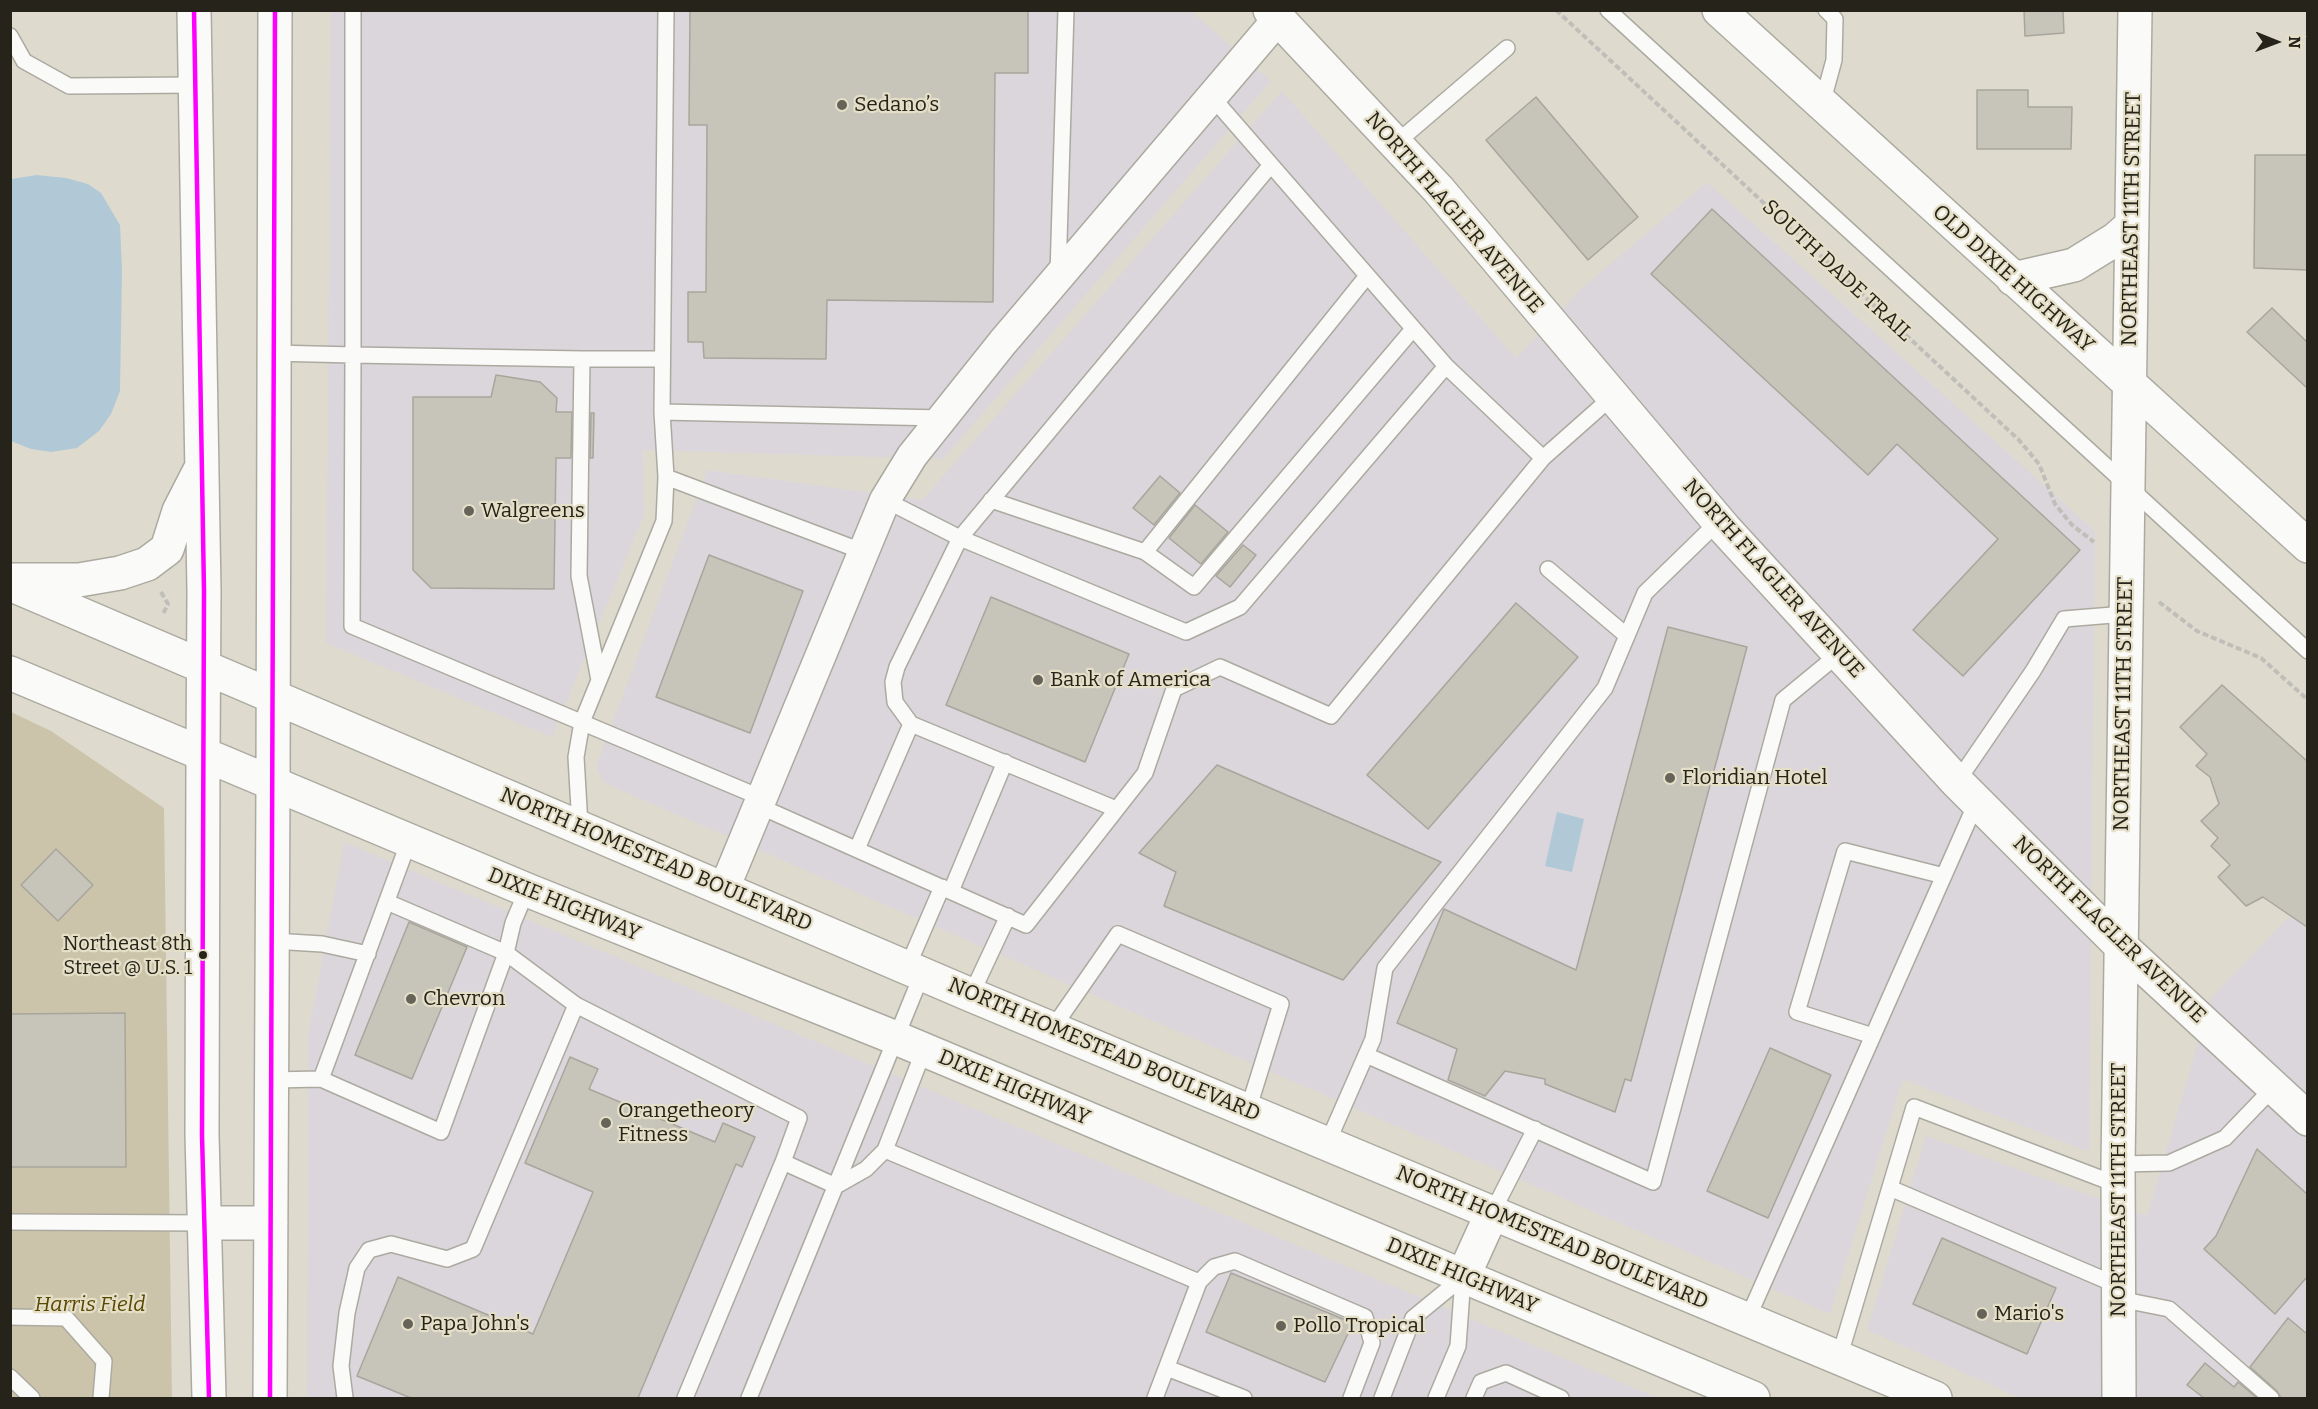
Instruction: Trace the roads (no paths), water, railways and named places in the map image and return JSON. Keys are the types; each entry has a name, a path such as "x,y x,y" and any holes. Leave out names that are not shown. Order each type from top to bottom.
{"main road":[{"path":"194,10 203,669 201,1040 209,1398"},
{"path":"270,1398 275,10"},
{"name":"OLD DIXIE HIGHWAY","path":"1719,10 2307,546"},
{"name":"NORTHEAST 11TH STREET","path":"2119,1398 2118,1174 2135,10"},
{"name":"NORTH FLAGLER AVENUE","path":"1274,15 1438,189 1719,521 1967,792 2122,947 2307,1119"},
{"path":"2013,279 2074,265 2109,244 2132,225"},
{"path":"10,582 79,580 120,573 147,564 167,549 178,511 201,468"},
{"name":"NORTH HOMESTEAD BOULEVARD","path":"10,582 203,669 580,826 970,995 1935,1398"},
{"name":"DIXIE HIGHWAY","path":"10,673 527,890 910,1044 1753,1398"},
{"path":"1463,1277 1492,1213"},
{"path":"205,1223 271,1223"}],"street":[{"path":"724,889 885,500 912,456 1058,277 1212,97 1274,15"}],"lane":[{"path":"353,10 352,626 582,722 1026,925 1145,773 1174,689 1220,667 1331,716 1543,458 1613,396"},
{"path":"580,826 576,757 582,722 664,521 666,477 662,359 666,10"},
{"path":"1058,277 1066,10"},
{"path":"1608,10 2307,651"},
{"path":"1822,104 1834,60 1835,19 1826,10"},
{"path":"10,36 24,62 69,86 196,85"},
{"path":"1395,144 1507,48"},
{"path":"1212,97 1446,366 1543,458"},
{"path":"1116,809 911,724 895,702 895,674 960,538 1270,166"},
{"path":"1145,552 1367,276"},
{"path":"992,500 1145,552 1194,587 1413,329"},
{"path":"274,353 662,359"},
{"path":"582,359 579,576 599,680"},
{"path":"885,500 960,538 1186,632 1239,607 1446,366"},
{"path":"662,412 942,418"},
{"path":"666,477 864,552"},
{"path":"1327,1144 1373,1039 1384,968 1605,688 1645,593 1719,521"},
{"path":"1548,569 1627,636"},
{"path":"1747,1320 1944,876 1967,792 2064,619 2125,614"},
{"path":"1366,1055 1653,1182 1783,700 1840,653"},
{"path":"857,849 911,724"},
{"path":"836,1186 866,1169 885,1150 910,1044 914,971 947,889 1005,762"},
{"path":"321,1079 410,841"},
{"path":"1873,1036 1797,1012 1845,851 1944,876"},
{"path":"272,1080 321,1079 441,1132 506,953 513,923 527,890"},
{"path":"387,902 506,953 576,1005 799,1118 685,1398"},
{"path":"970,995 1008,916"},
{"path":"1052,1029 1118,934 1281,1004 1248,1110"},
{"path":"273,941 322,944 368,954"},
{"path":"345,1398 341,1366 347,1313 357,1268 369,1250 391,1244 447,1259 473,1249 576,1005"},
{"path":"749,1398 836,1186 910,1044"},
{"path":"1839,1358 1914,1107 2118,1174 2169,1163 2225,1138 2273,1088"},
{"path":"1492,1213 1534,1129"},
{"path":"885,1150 1199,1282"},
{"path":"783,1162 836,1186"},
{"path":"1890,1188 2119,1292 2169,1309 2271,1398"},
{"path":"10,1222 205,1223"},
{"path":"1155,1398 1199,1282 1214,1267 1235,1261 1365,1317 1372,1343 1351,1398"},
{"path":"1382,1398 1413,1318 1463,1277"},
{"path":"1436,1398 1458,1346 1463,1277"},
{"path":"10,1317 66,1318 104,1361 101,1398"},
{"path":"1167,1368 1244,1398"},
{"path":"1474,1398 1481,1382 1506,1373 1560,1398"},
{"path":"10,1377 32,1398"}],"water":[{"path":"37,175 66,178 88,184 101,193 120,225 122,271 120,391 111,414 99,431 77,448 51,452 31,449 11,441 11,179"},
{"path":"1557,812 1584,819 1572,872 1545,866"}],"place":[{"name":"Sedano’s","path":"842,105"},
{"name":"Walgreens","path":"469,511"},
{"name":"Bank of America","path":"1038,680"},
{"name":"Floridian Hotel","path":"1670,778"},
{"name":"Northeast 8th Street @ U.S. 1","path":"203,955"},
{"name":"Chevron","path":"411,999"},
{"name":"Orangetheory Fitness","path":"606,1123"},
{"name":"Mario's","path":"1982,1314"},
{"name":"Papa John's","path":"408,1324"},
{"name":"Pollo Tropical","path":"1281,1326"}],"park label":[{"name":"Harris Field","path":"90,1305"}]}
